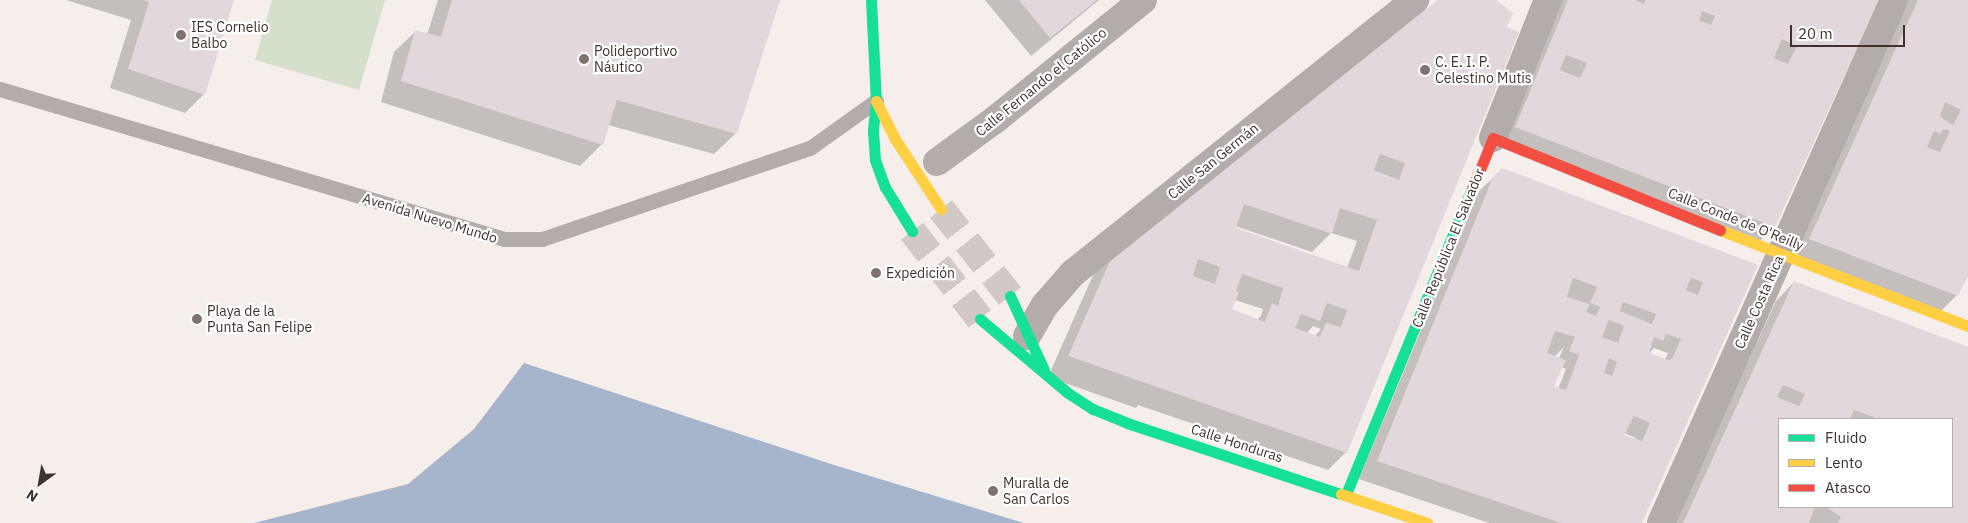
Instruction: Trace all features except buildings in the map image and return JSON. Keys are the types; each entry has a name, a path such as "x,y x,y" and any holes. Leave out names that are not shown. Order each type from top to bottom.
{"street":[{"path":"871,0 876,101 872,131 875,160 885,187 912,231"},
{"name":"Calle Fernando el Católico","path":"937,162 996,119 1143,0"},
{"name":"Calle San Germán","path":"1027,336 1045,305 1073,273 1415,0"},
{"name":"Calle República El Salvador","path":"1346,494 1548,0"},
{"name":"Calle Costa Rica","path":"1661,523 1894,0"},
{"path":"876,101 895,139 941,209"},
{"name":"Calle Conde de O'Reilly","path":"1493,138 1780,254 1968,326"},
{"path":"1010,296 1046,376"},
{"name":"Calle Honduras","path":"980,319 1046,376 1068,393 1094,409 1126,422 1346,494 1427,523"}],"lane":[{"name":"Avenida Nuevo Mundo","path":"0,89 504,240 542,239 810,148 876,101"}],"green space":[{"path":"272,0 385,0 359,90 255,60"}],"water":[{"path":"524,363 831,464 1024,523 254,523 408,484 474,429"}],"tunnel":[{"path":"941,209 1010,296"},
{"path":"912,231 980,319"}],"traffic: fast":[{"path":"871,0 876,101 873,131 875,160 885,187 912,231"},
{"path":"1346,494 1472,189"},
{"path":"1010,296 1044,370"},
{"path":"980,319 1068,393 1093,409 1127,423 1341,494"}],"traffic: slow":[{"path":"876,101 895,139 941,209"},
{"path":"1720,230 1968,326"},
{"path":"1341,494 1427,523"}],"traffic: jam":[{"path":"1472,189 1493,138 1720,230"}],"place":[{"name":"IES Cornelio Balbo","path":"181,35"},
{"name":"Polideportivo Náutico","path":"584,59"},
{"name":"C. E. I. P. Celestino Mutis","path":"1425,70"},
{"name":"Expedición","path":"876,273"},
{"name":"Playa de la Punta San Felipe","path":"197,319"},
{"name":"Muralla de San Carlos","path":"993,491"}]}
